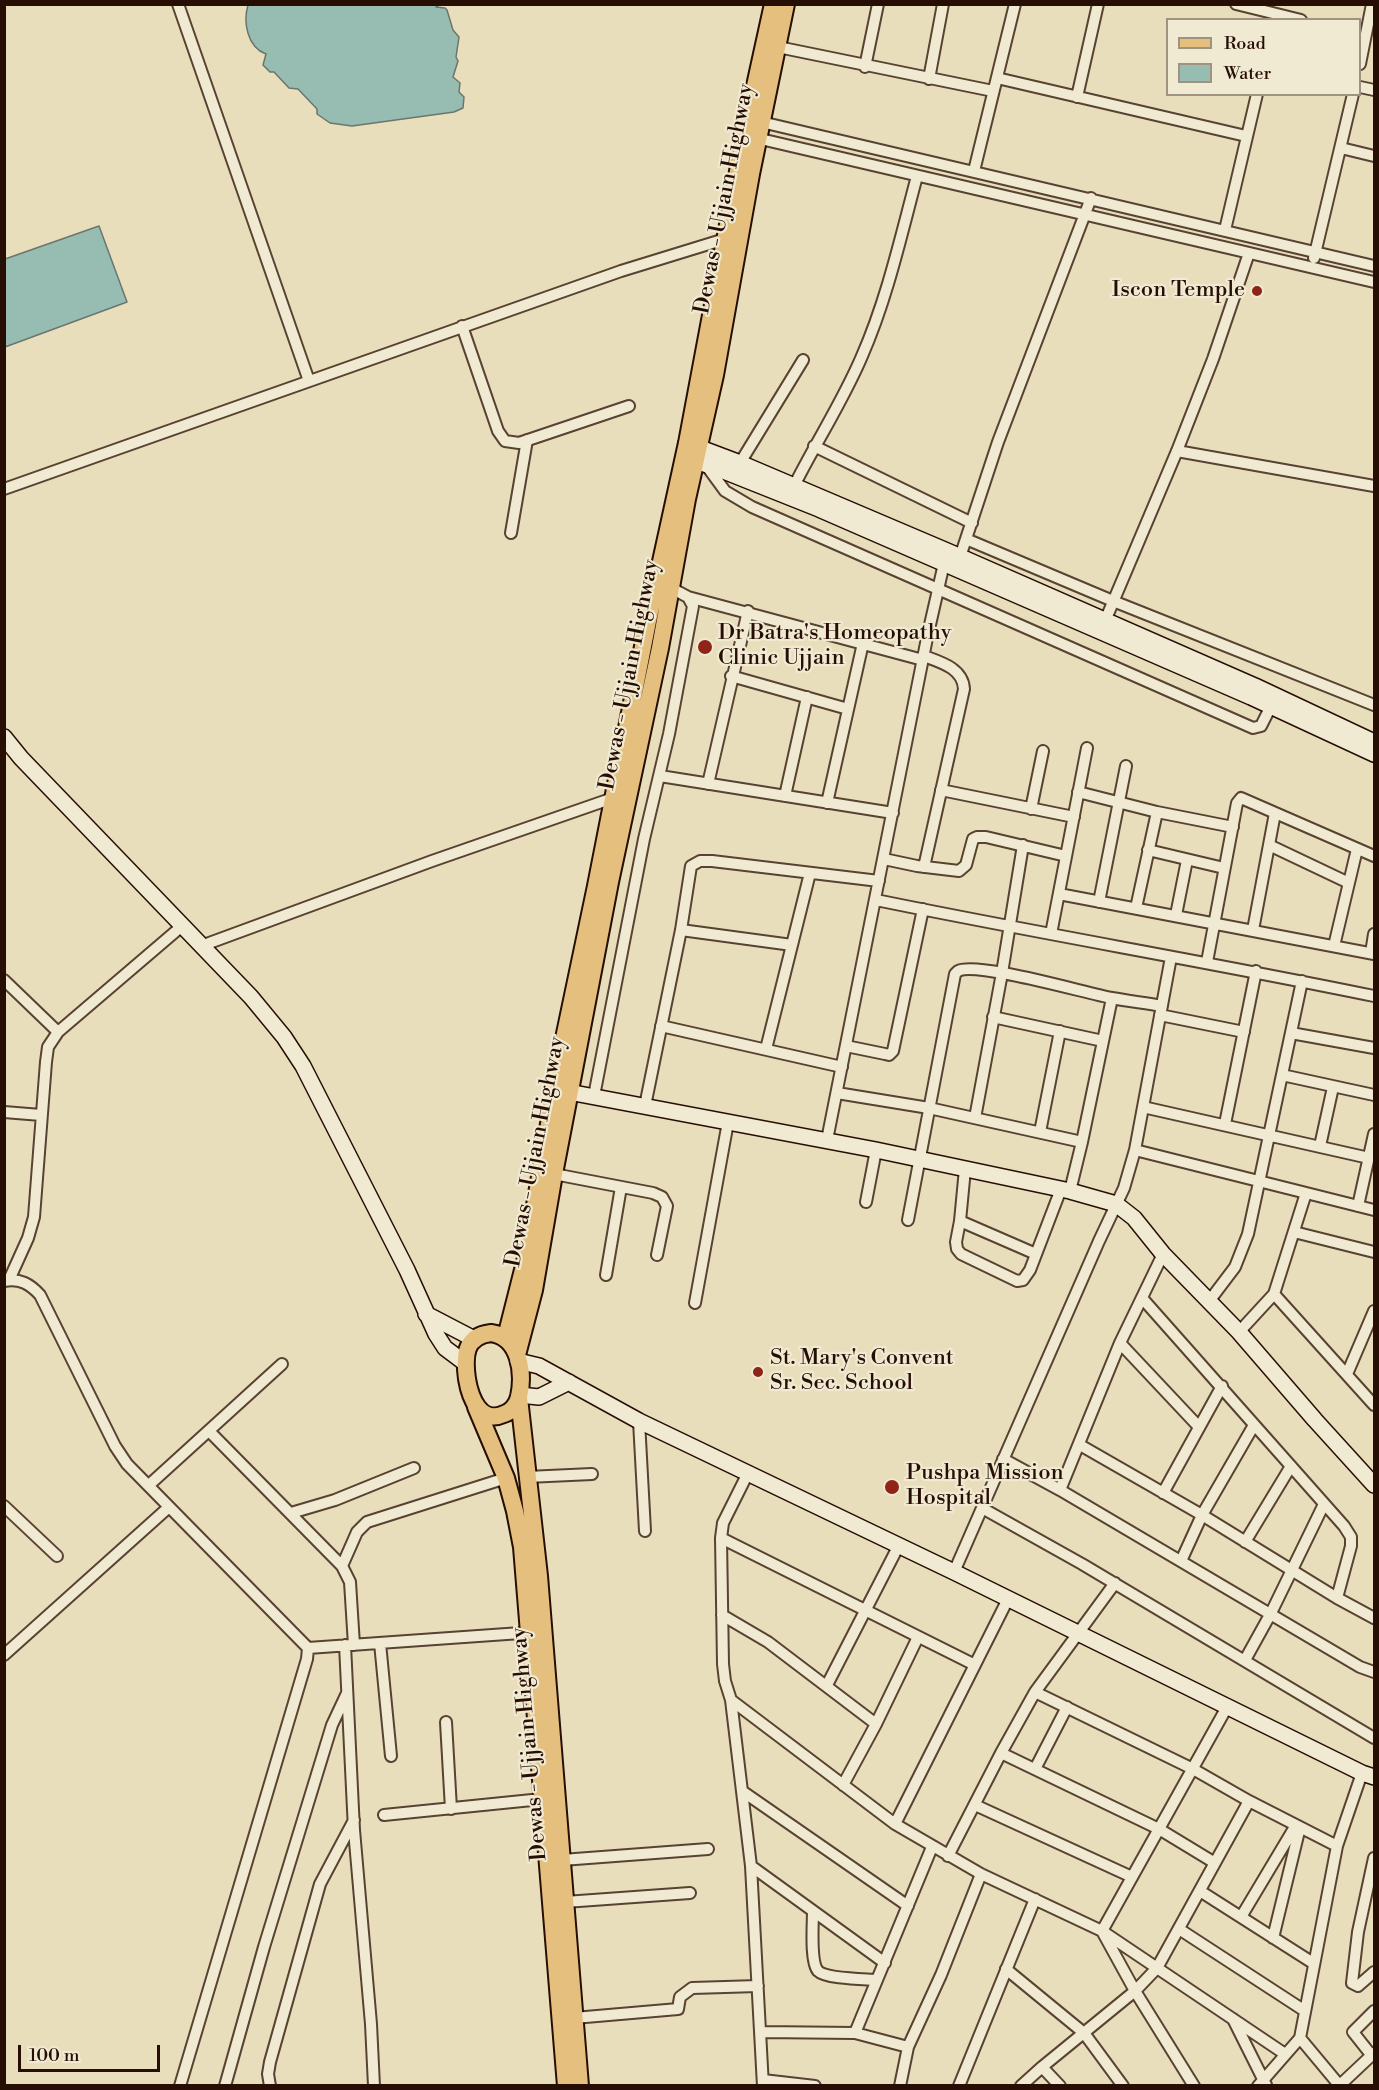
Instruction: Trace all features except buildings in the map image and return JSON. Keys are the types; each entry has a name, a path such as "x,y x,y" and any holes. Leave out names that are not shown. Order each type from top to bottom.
{"main road":[{"name":"Dewas - Ujjain Highway","path":"706,381 750,184 754,129 773,4"},
{"name":"Dewas - Ujjain Highway","path":"506,1338 526,1258 562,1091 622,795 671,588 706,381 725,239 778,47 786,4"},
{"name":"Dewas - Ujjain Highway","path":"622,795 648,621 694,455"},
{"name":"Dewas - Ujjain Highway","path":"562,1091 554,1173 534,1290 518,1358 519,1397 535,1535 535,1632 542,1799 566,2085"},
{"path":"465,1363 466,1353 474,1339 482,1334 491,1333 506,1338 512,1343 518,1358"},
{"name":"Dewas - Ujjain Highway","path":"465,1363 471,1396 506,1478 522,1547 535,1632 562,1860 580,2085"},
{"path":"476,1407 482,1412 498,1416 512,1409 519,1397"}],"street":[{"path":"178,4 309,381"},
{"path":"865,67 878,4"},
{"path":"929,79 943,4"},
{"path":"974,171 1015,4"},
{"path":"1077,97 1098,4"},
{"path":"1236,4 1277,17"},
{"path":"1361,49 1372,4"},
{"path":"778,47 865,67 993,91"},
{"path":"997,78 1245,136"},
{"path":"1225,230 1245,136 1256,96"},
{"path":"1312,267 1353,96"},
{"path":"754,129 974,171 1374,266"},
{"path":"754,129 918,176 1374,282"},
{"path":"1341,148 1374,156"},
{"path":"794,486 842,398 862,355 895,257 918,176"},
{"path":"827,1140 927,638 939,590 950,558 966,539 998,442 1091,198"},
{"path":"4,489 462,326 621,271 725,239"},
{"path":"1105,621 1213,359 1249,253"},
{"path":"462,326 501,436 512,443 629,406"},
{"path":"740,463 803,360"},
{"path":"511,533 527,440"},
{"path":"814,446 972,523"},
{"path":"1177,451 1374,486"},
{"path":"694,455 740,463 950,558 1374,742"},
{"path":"694,455 819,509 950,558 1105,621 1253,691 1271,706 1374,754"},
{"path":"694,455 725,491 752,507 1255,729 1260,726 1271,706"},
{"path":"966,539 1113,601 1374,705"},
{"path":"671,588 688,597 923,658 950,666 956,671 964,683 924,867"},
{"path":"594,1096 644,839 660,776 693,606 688,597"},
{"path":"708,783 731,676 748,611"},
{"path":"827,803 863,643"},
{"path":"731,676 848,709"},
{"path":"785,796 807,697"},
{"path":"4,737 21,758 268,1017 284,1037 303,1066 426,1314 445,1348 465,1363"},
{"path":"1051,934 1087,748"},
{"path":"1031,809 1043,751"},
{"path":"1099,902 1126,766"},
{"path":"660,776 893,813"},
{"path":"941,790 1074,817"},
{"path":"1078,792 1157,812 1233,827"},
{"path":"201,946 432,861 622,795"},
{"path":"1207,962 1224,868 1241,798 1374,856"},
{"path":"1136,908 1157,812"},
{"path":"1253,930 1275,813"},
{"path":"884,859 955,872 963,869 973,840 977,837 1066,855"},
{"path":"975,1118 1023,845"},
{"path":"1269,845 1348,883"},
{"path":"1334,946 1357,849"},
{"path":"1148,850 1224,868"},
{"path":"1176,915 1187,860"},
{"path":"645,1106 681,930 689,870 694,863 712,861 879,881"},
{"path":"766,1049 810,873"},
{"path":"1059,894 1373,953 1374,934"},
{"path":"876,900 1171,957 1256,971 1374,996"},
{"path":"846,1046 889,1055 893,1052 923,909"},
{"path":"180,2085 308,1659 308,1648 127,1464 115,1446 40,1295 32,1286 19,1281 7,1281 28,1238 34,1217 48,1047 58,1032 182,926"},
{"path":"681,930 792,945"},
{"path":"954,1572 1124,1188 1135,1150 1171,957"},
{"path":"908,1220 955,974 962,968 1002,973 1244,1032"},
{"path":"1225,1124 1256,971"},
{"path":"4,980 58,1032"},
{"path":"1210,1300 1235,1267 1242,1251 1260,1180 1302,981"},
{"path":"965,1169 957,1249 961,1254 1011,1280 1017,1281 1026,1277 1065,1190 1082,1142 1112,998"},
{"path":"993,1017 1103,1041"},
{"path":"661,1026 842,1067"},
{"path":"1040,1132 1060,1031"},
{"path":"1291,1033 1374,1048"},
{"path":"1282,1076 1374,1095"},
{"path":"1320,1146 1333,1087"},
{"path":"562,1091 876,1149 1065,1190 1116,1204 1134,1218 1163,1254 1210,1300 1374,1485"},
{"path":"837,1093 929,1108 1082,1142"},
{"path":"1143,1107 1369,1158"},
{"path":"4,1112 41,1115"},
{"path":"695,1303 729,1122"},
{"path":"1358,1206 1374,1134"},
{"path":"866,1202 876,1149"},
{"path":"1135,1150 1374,1210"},
{"path":"554,1173 658,1194 667,1206 657,1255"},
{"path":"606,1275 621,1187"},
{"path":"1239,1332 1274,1294 1306,1192"},
{"path":"960,1221 1036,1254"},
{"path":"1294,1232 1374,1252"},
{"path":"1060,1490 1120,1343 1163,1254"},
{"path":"1274,1294 1374,1405"},
{"path":"1142,1298 1344,1526 1351,1537 1351,1546 1337,1598"},
{"path":"1347,1374 1374,1311"},
{"path":"426,1314 474,1339"},
{"path":"1120,1343 1199,1428"},
{"path":"518,1358 539,1366 639,1421 899,1545 1368,1775 1337,1846 1300,2038 1262,2083 1233,2018"},
{"path":"149,1485 282,1364"},
{"path":"519,1397 539,1397 569,1382"},
{"path":"1163,1492 1222,1386"},
{"path":"639,1421 645,1531"},
{"path":"1181,1561 1202,1515 1254,1425"},
{"path":"209,1431 342,1566 350,1582 347,1693 374,2085"},
{"path":"1080,1444 1374,1618"},
{"path":"1003,1459 1060,1490 1360,1667 1374,1672"},
{"path":"1245,1542 1291,1467"},
{"path":"291,1513 335,1500 414,1468"},
{"path":"527,1477 592,1473"},
{"path":"748,1473 723,1523 721,1538 723,1664 725,1682 731,1700 751,1866 763,2083 815,2085"},
{"path":"342,1566 357,1533 367,1522 506,1478"},
{"path":"1245,1660 1271,1613 1324,1504"},
{"path":"4,1506 57,1556"},
{"path":"4,1655 168,1507"},
{"path":"982,1508 1115,1583 1374,1738"},
{"path":"721,1538 975,1665"},
{"path":"827,1685 899,1545"},
{"path":"948,1856 1035,1692 1115,1583"},
{"path":"895,1824 1008,1599"},
{"path":"722,1615 768,1642 876,1724"},
{"path":"308,1648 535,1632"},
{"path":"843,1785 876,1724 918,1637"},
{"path":"380,1643 391,1756"},
{"path":"1035,1692 1193,1769 1249,1801 1337,1846"},
{"path":"225,2085 322,1757 337,1710 347,1693"},
{"path":"731,1700 895,1824 981,1874 1102,1931 1286,2054"},
{"path":"1035,1769 1067,1707"},
{"path":"1102,1931 1227,1707"},
{"path":"446,1722 451,1809"},
{"path":"1001,1753 1159,1829 1215,1863"},
{"path":"742,1791 908,1906"},
{"path":"384,1815 542,1799"},
{"path":"1021,2085 1135,1991 1157,1968 1249,1801"},
{"path":"975,1805 1132,1877"},
{"path":"270,2085 268,2074 270,2062 320,1884 354,1820"},
{"path":"1241,1917 1298,1826"},
{"path":"1273,1938 1298,1826"},
{"path":"855,2033 932,1847"},
{"path":"562,1860 708,1849"},
{"path":"1374,1858 1358,1932 1352,1983 1358,1986 1363,1984 1374,1972"},
{"path":"751,1866 885,1963"},
{"path":"900,2085 908,2047 941,1975 981,1874"},
{"path":"1200,1891 1313,1963"},
{"path":"565,1902 690,1893"},
{"path":"959,2085 1035,1899"},
{"path":"813,1911 814,1962 818,1970 826,1975 878,1980"},
{"path":"1179,1929 1305,2011"},
{"path":"1102,1931 1189,2083"},
{"path":"1006,1969 1084,2033 1123,2085"},
{"path":"574,2018 678,2008 680,1997 692,1988 758,1986"},
{"path":"1300,2038 1340,2085 1373,2054 1353,2032 1374,2012"},
{"path":"761,2032 855,2033 908,2047"},
{"path":"1042,2067 1060,2085"}],"water":[{"path":"248,5 439,5 436,7 447,10 453,30 459,37 456,57 458,61 453,77 460,83 459,92 464,97 463,108 454,112 352,126 330,123 317,114 317,109 298,89 289,88 274,72 270,72 263,65 266,54 254,46 246,26"},
{"path":"99,226 127,302 5,347 5,259"}],"place":[{"name":"Iscon Temple","path":"1257,291"},
{"name":"Dr Batra's Homeopathy Clinic Ujjain","path":"705,647"},
{"name":"St. Mary's Convent Sr. Sec. School","path":"758,1372"},
{"name":"Pushpa Mission Hospital","path":"892,1487"}]}
